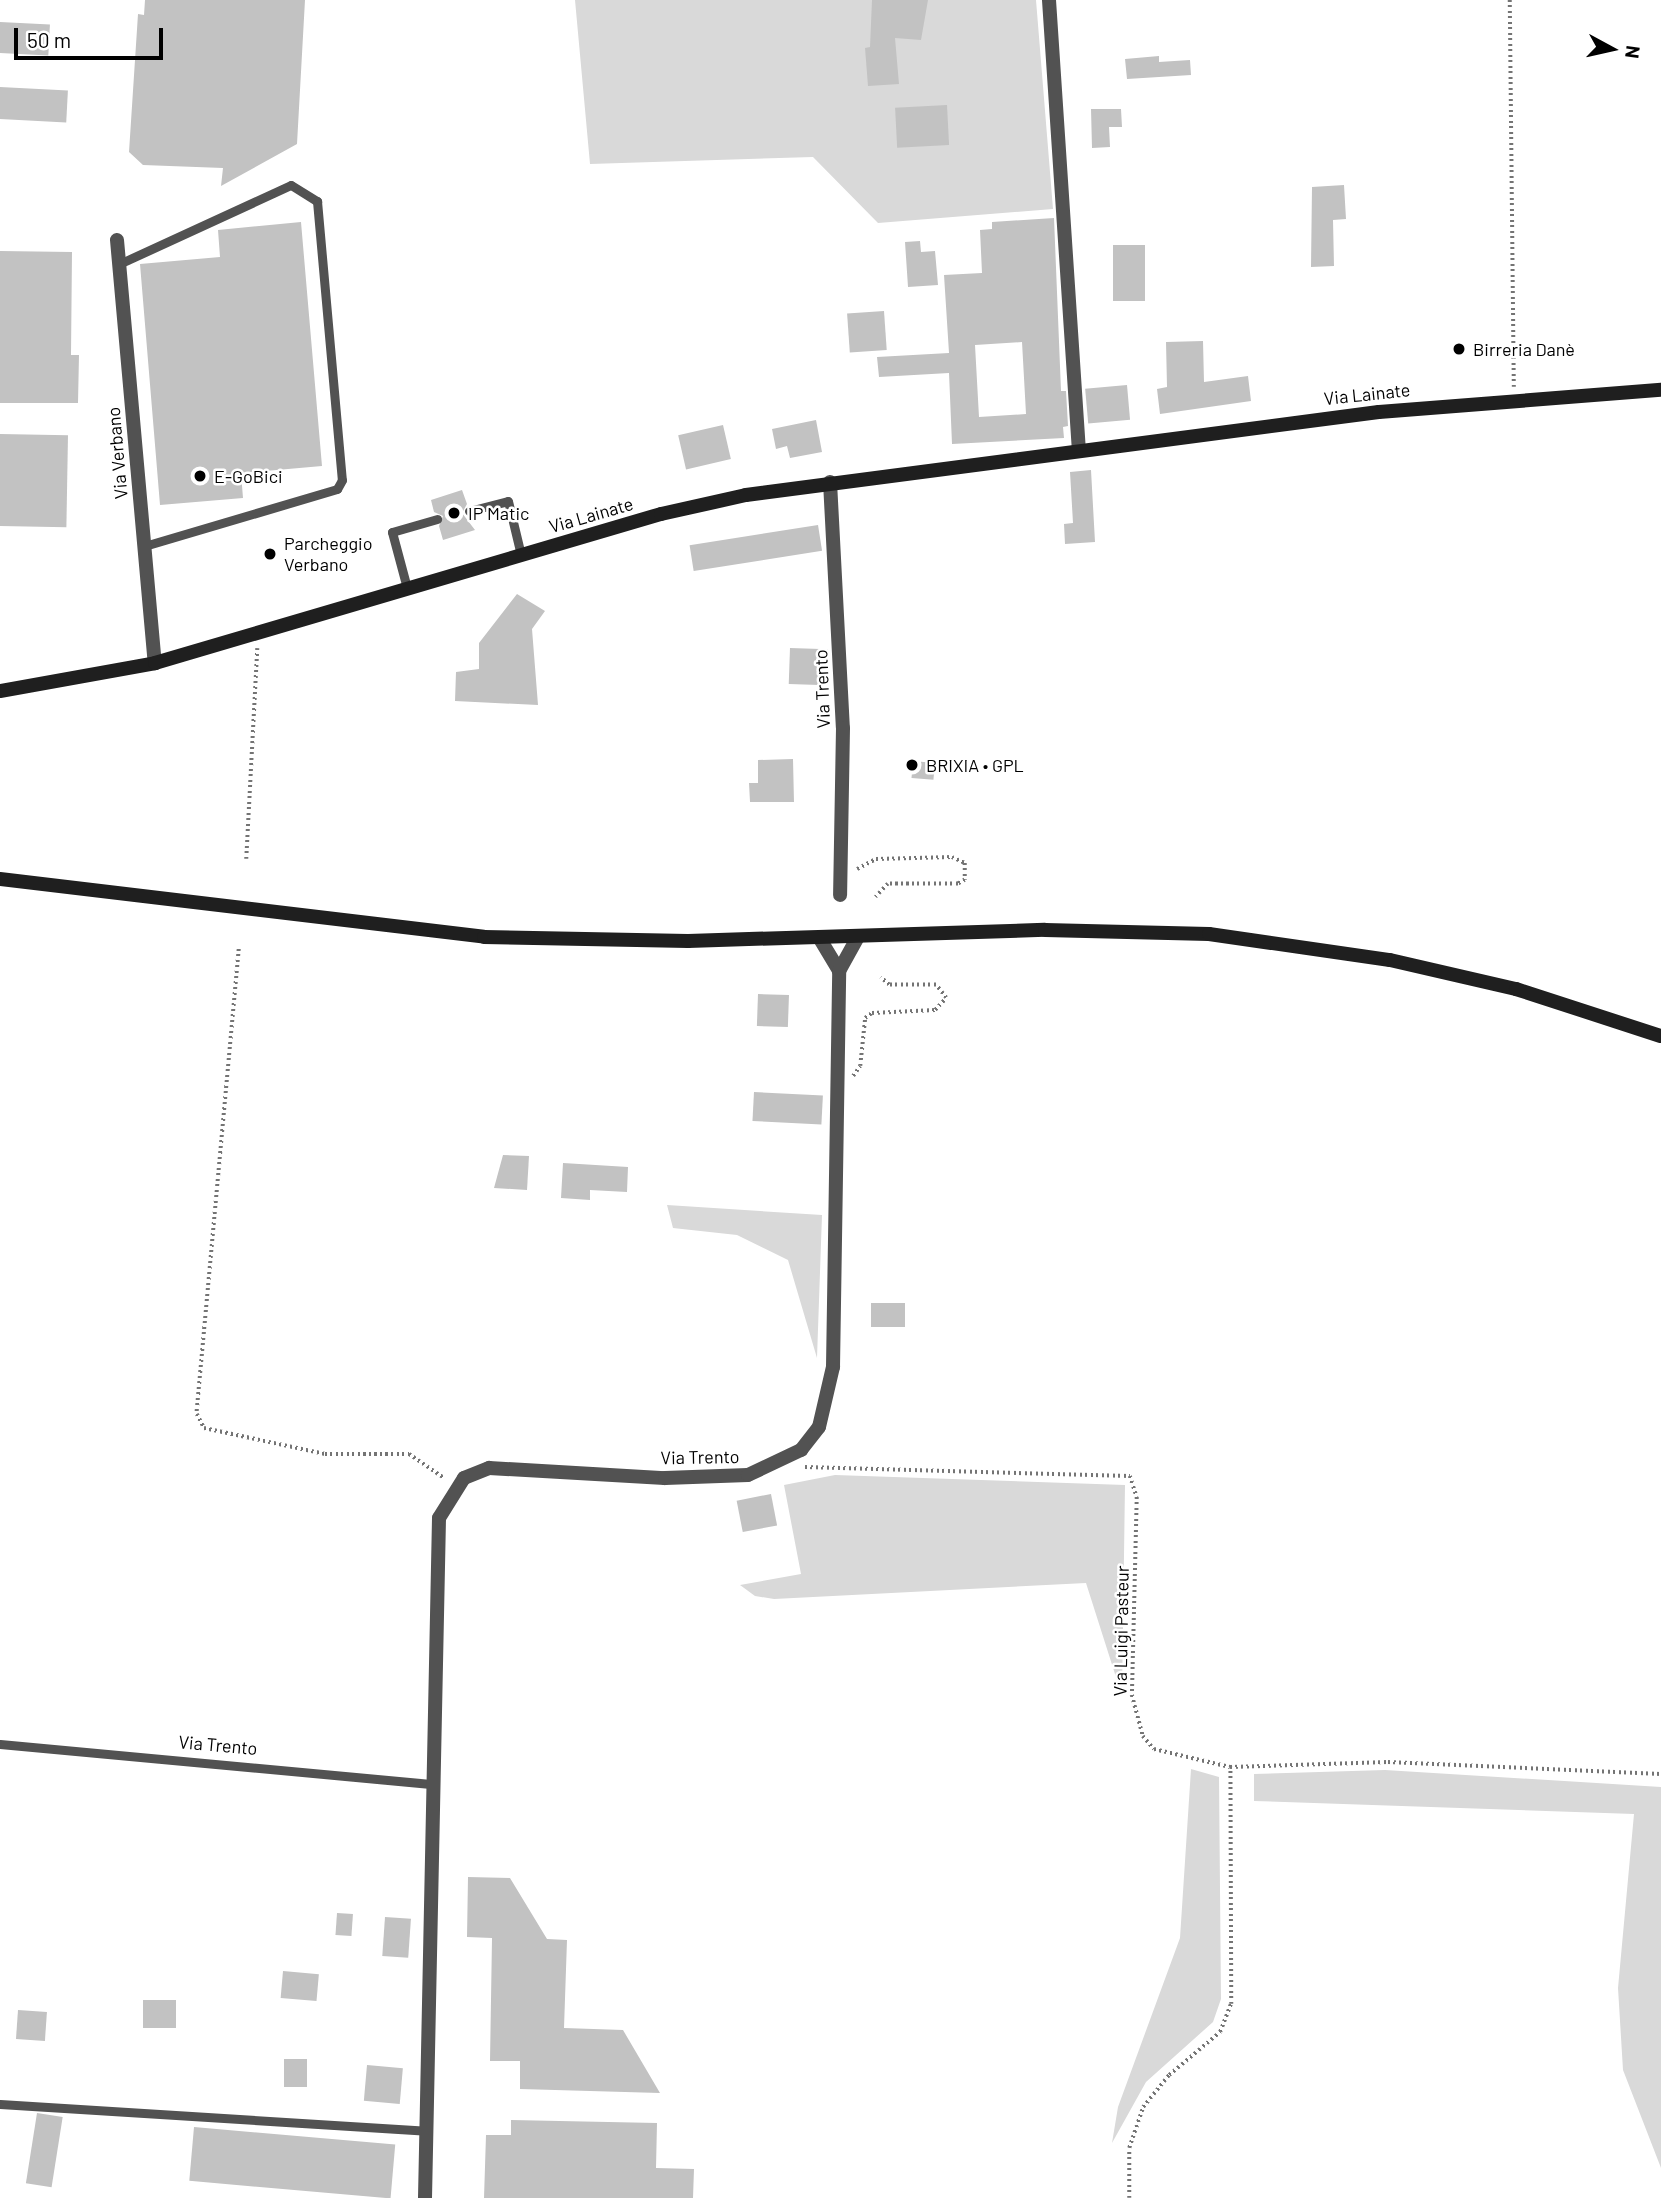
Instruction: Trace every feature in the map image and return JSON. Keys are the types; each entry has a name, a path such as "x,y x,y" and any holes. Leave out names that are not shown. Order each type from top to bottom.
{"main road":[{"name":"Via Lainate","path":"0,691 155,663 661,514 830,482 1079,447 1514,400 1661,390"},
{"path":"0,879 484,937 820,939 1128,930 1287,943 1516,989 1661,1036"}],"street":[{"path":"1049,0 1079,447"},
{"name":"Via Verbano","path":"117,240 155,663"},
{"name":"Via Trento","path":"830,482 843,727 840,895"},
{"path":"839,971 857,938"},
{"path":"820,939 839,971"},
{"name":"Via Trento","path":"453,1492 476,1473 509,1465 711,1478 748,1475 780,1464 801,1450 819,1427 829,1398 839,971"},
{"path":"425,2198 436,1533 453,1492"}],"lane":[{"path":"119,264 291,185 317,201 342,480 337,489 145,546"},
{"path":"469,511 508,501 521,555"},
{"path":"407,588 392,531 437,519"},
{"name":"Via Trento","path":"0,1744 433,1784"},
{"path":"0,2104 426,2131"}],"path":[{"path":"1510,0 1514,400"},
{"path":"246,859 257,633"},
{"path":"841,869 858,869 876,859 952,857 965,863 965,880 958,884 888,884 876,897"},
{"path":"239,950 197,1414 204,1427 325,1454 409,1454 434,1468 453,1492"},
{"path":"838,1077 858,1073 861,1026 872,1013 935,1010 946,998 936,985 889,985 881,978"},
{"name":"Via Luigi Pasteur","path":"780,1464 1130,1476 1137,1497 1136,1717 1154,1749 1230,1768 1388,1762 1661,1774"},
{"path":"1129,2198 1129,2148 1143,2106 1169,2075 1220,2032 1231,2004 1230,1768"}],"shaded area":[{"path":"575,0 1036,0 1053,209 878,223 813,157 590,164"},
{"path":"667,1205 822,1215 817,1358 788,1260 737,1235 673,1228"},
{"path":"835,1475 1125,1485 1122,1696 1086,1583 774,1599 755,1596 740,1585 801,1574 784,1485"},
{"path":"1191,1769 1219,1777 1221,1999 1213,2022 1146,2082 1112,2143 1118,2107 1180,1938"},
{"path":"1385,1770 1661,1787 1661,2168 1623,2070 1618,1988 1634,1814 1254,1801 1254,1774"}],"building":[{"path":"145,0 305,0 297,144 221,186 223,168 143,165 129,152 138,14 144,15"},
{"path":"872,0 928,0 921,40 895,38 899,84 868,86 865,48 870,47"},
{"path":"0,22 50,25 48,56 0,53"},
{"path":"1159,56 1159,62 1190,60 1191,75 1127,79 1125,59"},
{"path":"0,87 68,91 66,123 0,119"},
{"path":"947,105 949,145 897,148 895,108"},
{"path":"1091,109 1121,109 1122,127 1109,127 1110,147 1092,148"},
{"path":"1344,185 1346,219 1333,220 1334,266 1311,267 1312,187"},
{"path":"1054,218 1061,391 1066,391 1068,426 1063,427 1064,438 952,444 949,373 879,377 877,357 949,353 944,275 982,273 980,230 992,229 992,222","holes":["1022,342 1026,414 979,417 975,345"]},
{"path":"301,222 322,466 241,473 243,498 160,505 140,264 220,257 218,230"},
{"path":"920,241 921,252 935,251 938,285 908,287 905,242"},
{"path":"1113,245 1145,245 1145,301 1113,301"},
{"path":"0,251 72,252 71,355 79,355 78,403 0,403"},
{"path":"884,311 887,350 850,352 847,314"},
{"path":"1203,341 1204,382 1248,376 1251,401 1160,414 1157,389 1167,387 1166,342"},
{"path":"1127,385 1130,420 1088,424 1085,389"},
{"path":"816,420 822,452 790,458 787,446 776,449 772,429"},
{"path":"723,425 731,459 686,469 678,435"},
{"path":"0,434 68,435 66,527 0,526"},
{"path":"1091,470 1095,542 1065,544 1064,524 1073,523 1070,472"},
{"path":"462,490 467,504 462,513 475,530 443,540 439,526 443,516 434,512 431,500"},
{"path":"818,525 822,551 694,571 690,545"},
{"path":"517,594 545,611 532,629 538,705 455,701 456,672 479,669 479,643"},
{"path":"790,648 828,649 827,685 789,684"},
{"path":"793,759 794,802 750,802 749,783 758,783 758,760"},
{"path":"913,761 935,763 933,780 912,778"},
{"path":"758,994 789,995 788,1027 757,1026"},
{"path":"754,1092 823,1096 821,1125 752,1121"},
{"path":"503,1155 529,1156 527,1190 494,1188"},
{"path":"563,1163 628,1167 627,1192 590,1190 590,1200 561,1198"},
{"path":"871,1303 905,1303 905,1327 871,1327"},
{"path":"771,1494 777,1525 743,1532 737,1501"},
{"path":"468,1877 510,1878 547,1939 567,1940 564,2028 623,2030 660,2093 520,2089 520,2061 490,2061 492,1938 467,1937"},
{"path":"337,1913 353,1914 351,1936 335,1935"},
{"path":"385,1917 411,1919 408,1958 382,1956"},
{"path":"283,1971 319,1974 317,2001 281,1998"},
{"path":"143,2000 176,2000 176,2028 143,2028"},
{"path":"18,2010 47,2012 45,2041 16,2039"},
{"path":"284,2059 307,2059 307,2087 284,2087"},
{"path":"367,2065 403,2068 400,2104 364,2101"},
{"path":"37,2113 63,2117 52,2187 26,2183"},
{"path":"511,2120 657,2123 656,2168 694,2169 693,2198 484,2198 486,2135 511,2135"},
{"path":"194,2127 395,2145 391,2198 189,2181"}],"place":[{"name":"Birreria Danè","path":"1459,349"},
{"name":"E-GoBici","path":"200,476"},
{"name":"IP Matic","path":"454,513"},
{"name":"Parcheggio Verbano","path":"270,554"},
{"name":"BRIXIA • GPL","path":"912,765"}]}
